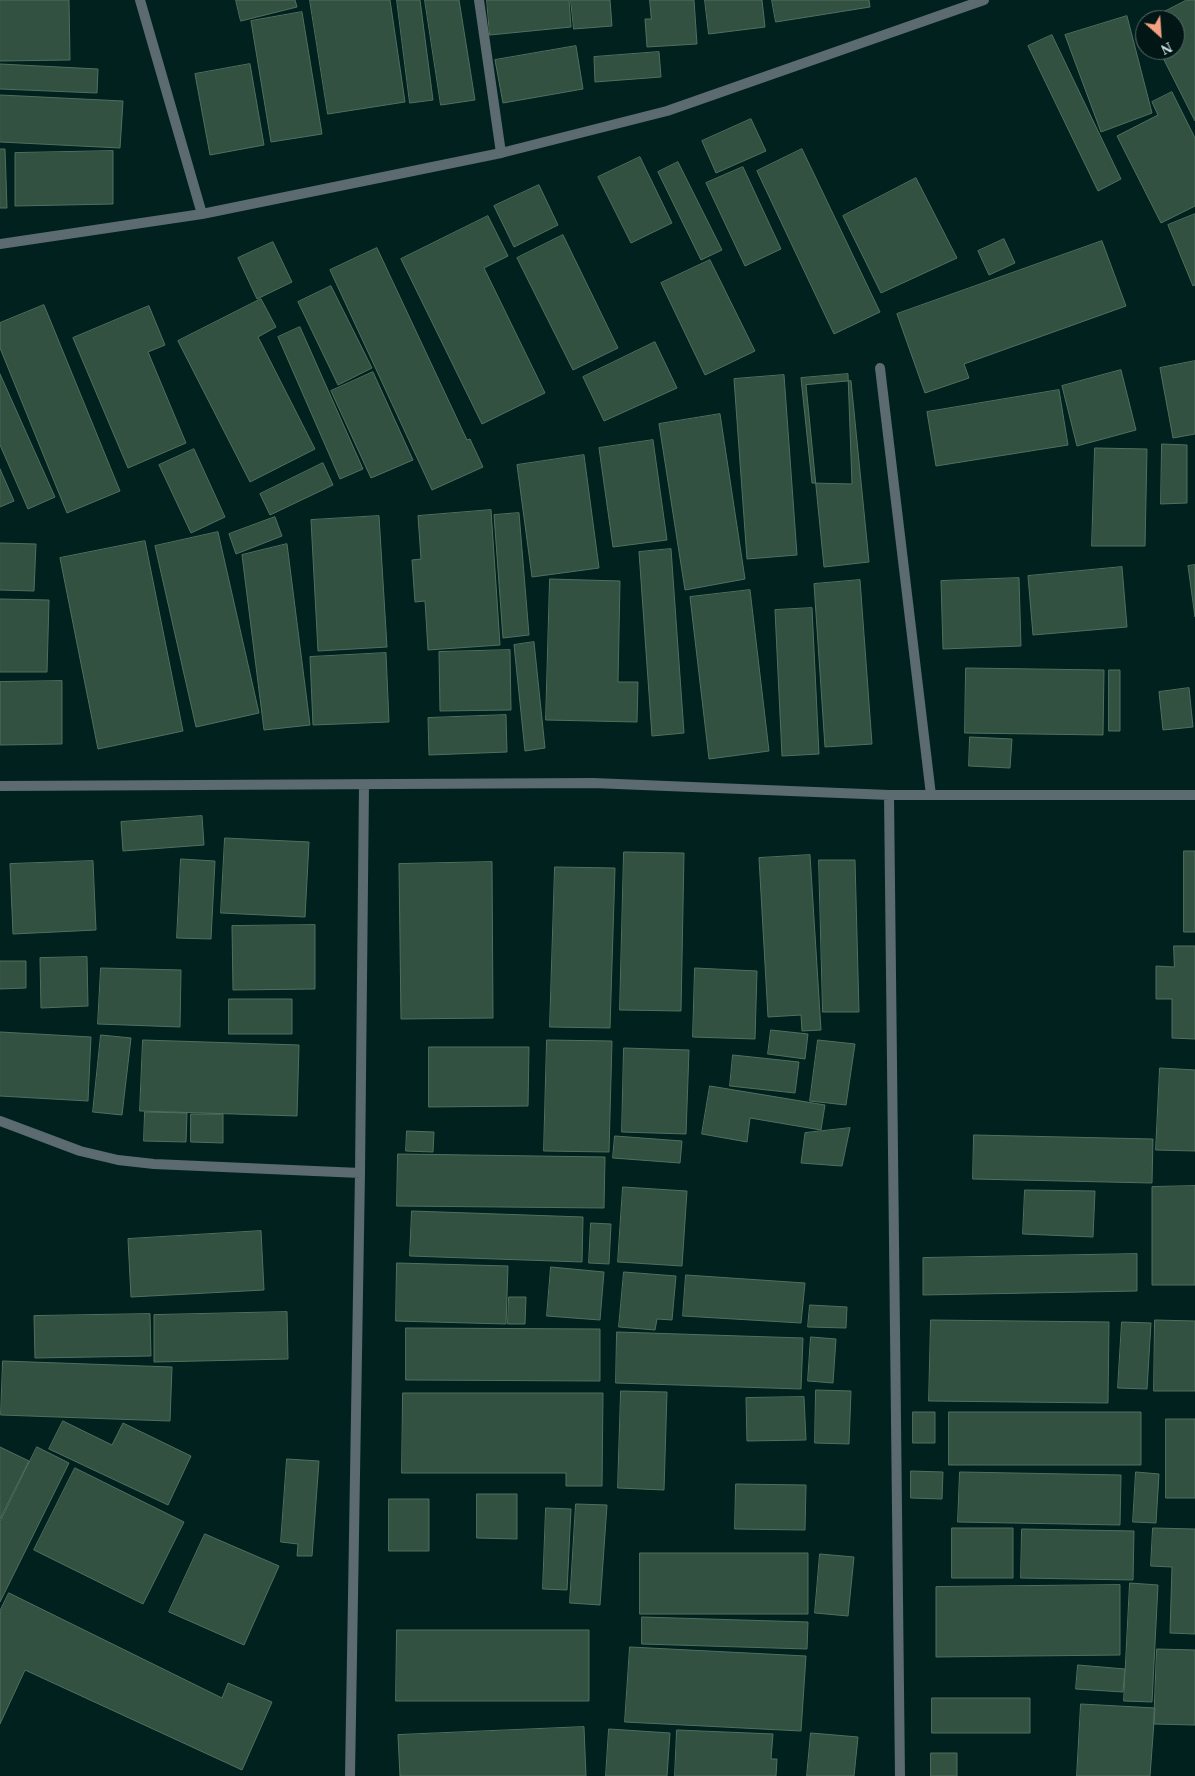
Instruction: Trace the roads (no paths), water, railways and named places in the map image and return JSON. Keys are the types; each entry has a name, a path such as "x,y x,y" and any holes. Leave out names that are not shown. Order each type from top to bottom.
{"street":[{"path":"140,0 202,214"},
{"path":"479,0 500,154"},
{"path":"0,244 202,214 500,154 667,111 984,0"},
{"path":"880,368 931,795"},
{"path":"0,786 593,783 889,795 1195,795"},
{"path":"350,1776 364,785"},
{"path":"889,795 900,1776"},
{"path":"0,1121 80,1151 118,1160 154,1164 360,1173"}]}
